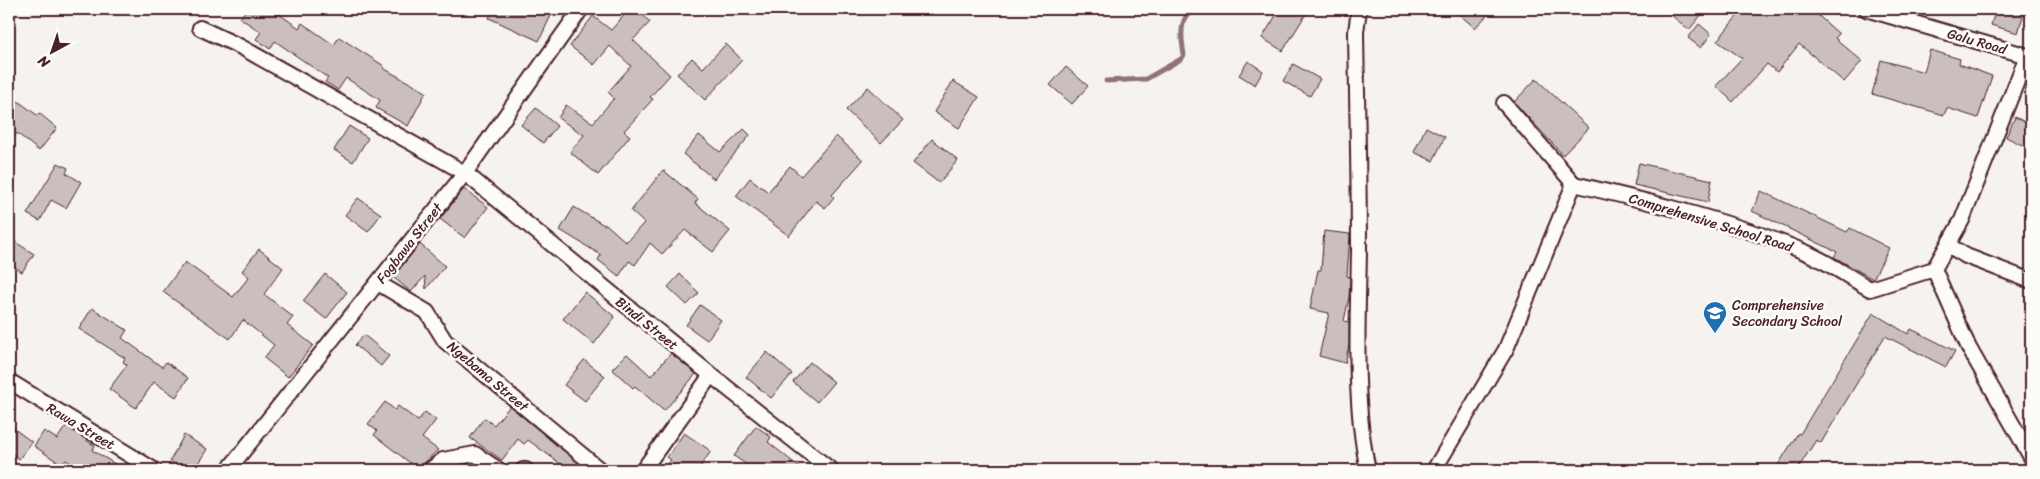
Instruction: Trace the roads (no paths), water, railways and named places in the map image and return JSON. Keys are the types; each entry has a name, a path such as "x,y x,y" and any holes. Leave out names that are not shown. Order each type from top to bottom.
{"street":[{"name":"Fogbawa Street","path":"228,470 465,173 582,9"},
{"path":"1359,9 1356,32 1359,185 1358,342 1362,441 1368,470"},
{"name":"Galu Road","path":"1866,9 2029,57"},
{"name":"Bindi Street","path":"200,28 241,47 465,173 711,375 831,470"},
{"path":"2029,57 1962,220 1934,269 1969,348 2031,457"},
{"path":"1434,470 1506,349 1574,184 1504,103"},
{"name":"Comprehensive School Road","path":"1574,184 1658,204 1802,250 1870,289 1934,269"},
{"path":"1948,245 1966,256 2031,281"},
{"name":"Ngebama Street","path":"378,282 427,312 445,341 600,470"},
{"path":"643,470 711,375"},
{"name":"Rawa Street","path":"9,380 154,470"},
{"path":"430,470 443,460 475,454 499,470"}],"waterway":[{"path":"1106,81 1146,79 1181,59 1184,55 1182,44 1184,20 1191,13 1210,9"}],"place":[{"name":"Comprehensive Secondary School","path":"1715,334"}]}
